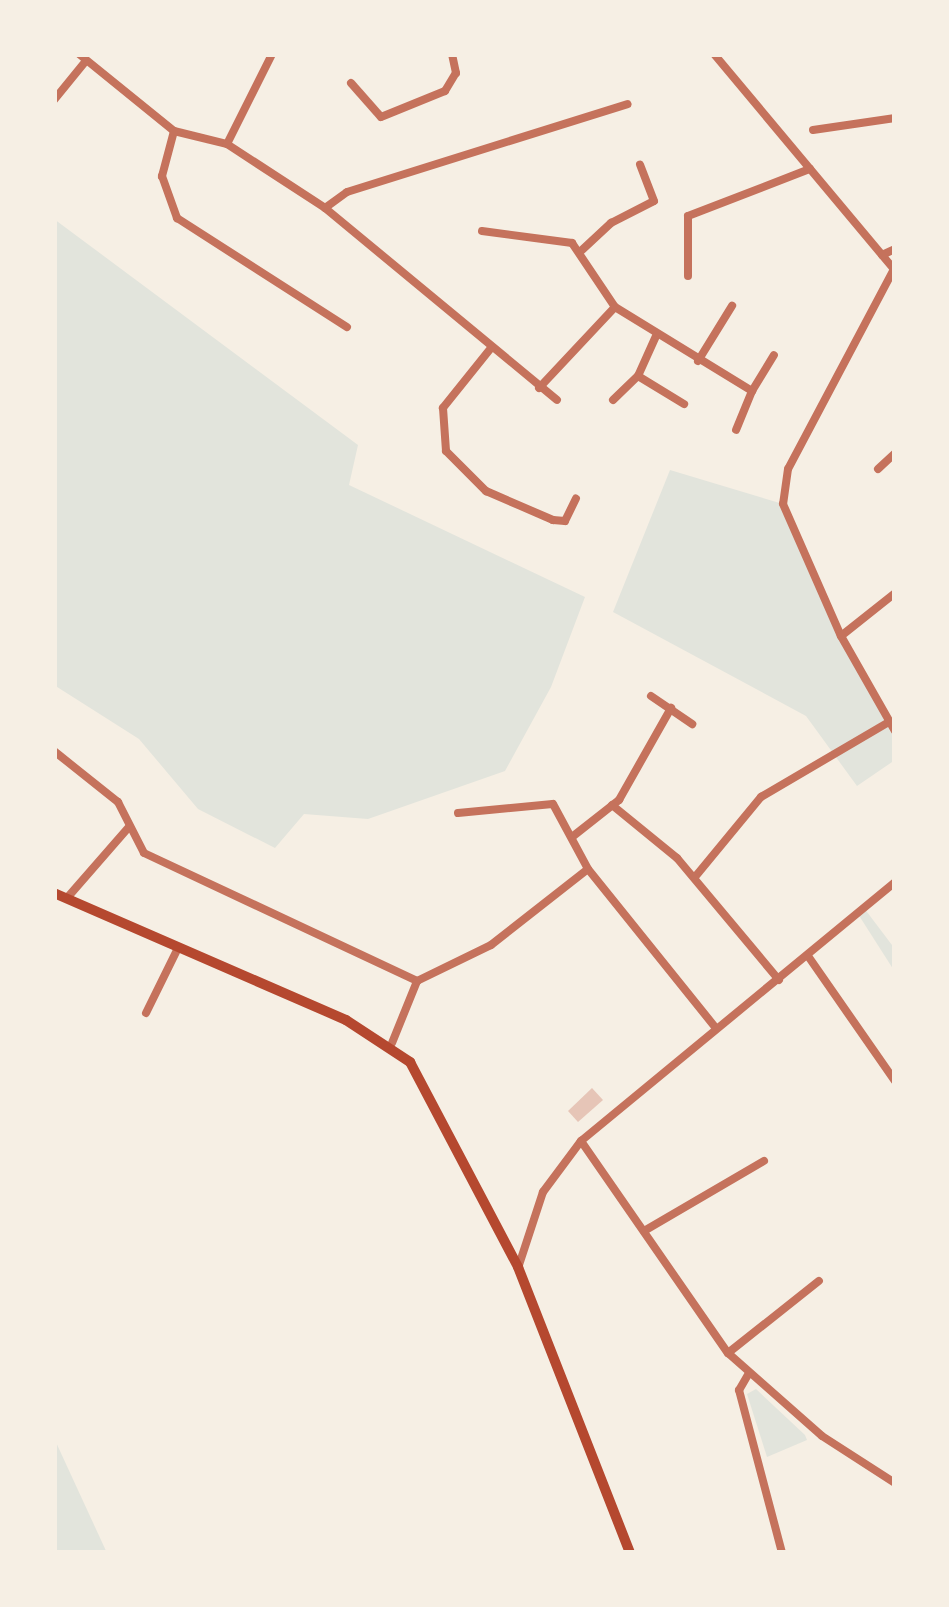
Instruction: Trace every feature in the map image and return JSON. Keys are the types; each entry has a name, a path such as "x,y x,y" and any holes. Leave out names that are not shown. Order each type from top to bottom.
{"main road":[{"path":"54,893 392,1043 439,1111 518,1267 630,1553"}],"street":[{"path":"227,144 272,54"},
{"path":"351,83 381,117 445,91 456,73 452,54"},
{"path":"695,877 761,797 893,728 841,636 783,504 783,483 894,270 714,54"},
{"path":"54,100 82,58 174,131 227,144 325,208 557,400"},
{"path":"325,208 347,192 627,104"},
{"path":"813,130 895,118"},
{"path":"174,131 162,176 177,218 347,327"},
{"path":"582,250 611,223 654,201 640,165"},
{"path":"688,276 688,216 811,170"},
{"path":"482,231 552,235 582,250 615,307 752,391"},
{"path":"882,255 895,249"},
{"path":"698,361 732,306"},
{"path":"539,388 615,307"},
{"path":"613,400 638,376 656,336"},
{"path":"491,348 443,408 446,451 487,491 565,525 576,498"},
{"path":"736,430 774,356"},
{"path":"638,376 684,404"},
{"path":"878,469 895,453"},
{"path":"841,636 895,593"},
{"path":"652,696 692,724"},
{"path":"572,838 612,805 638,775 671,708"},
{"path":"54,751 118,802 144,853 417,981"},
{"path":"458,813 553,803 589,869 715,1027"},
{"path":"612,805 695,877 779,980"},
{"path":"67,898 128,828"},
{"path":"392,1043 417,981 491,945 589,869"},
{"path":"518,1267 543,1192 581,1141 895,883"},
{"path":"146,1013 177,950"},
{"path":"808,956 895,1081"},
{"path":"581,1141 728,1353 895,1483"},
{"path":"644,1232 764,1161"},
{"path":"728,1353 819,1281"},
{"path":"748,1373 740,1390 782,1553"}],"shaded area":[{"path":"54,219 358,445 349,485 585,597 551,687 505,771 368,819 304,814 275,848 198,809 139,739 54,685"},
{"path":"670,470 783,504 841,636 895,731 895,760 857,786 806,716 613,612"},
{"path":"864,908 895,949 895,972 858,914"},
{"path":"756,1389 807,1440 767,1457 747,1394"},
{"path":"54,1438 107,1553 54,1553"}],"building":[{"path":"592,1088 603,1100 578,1122 568,1111"}]}
